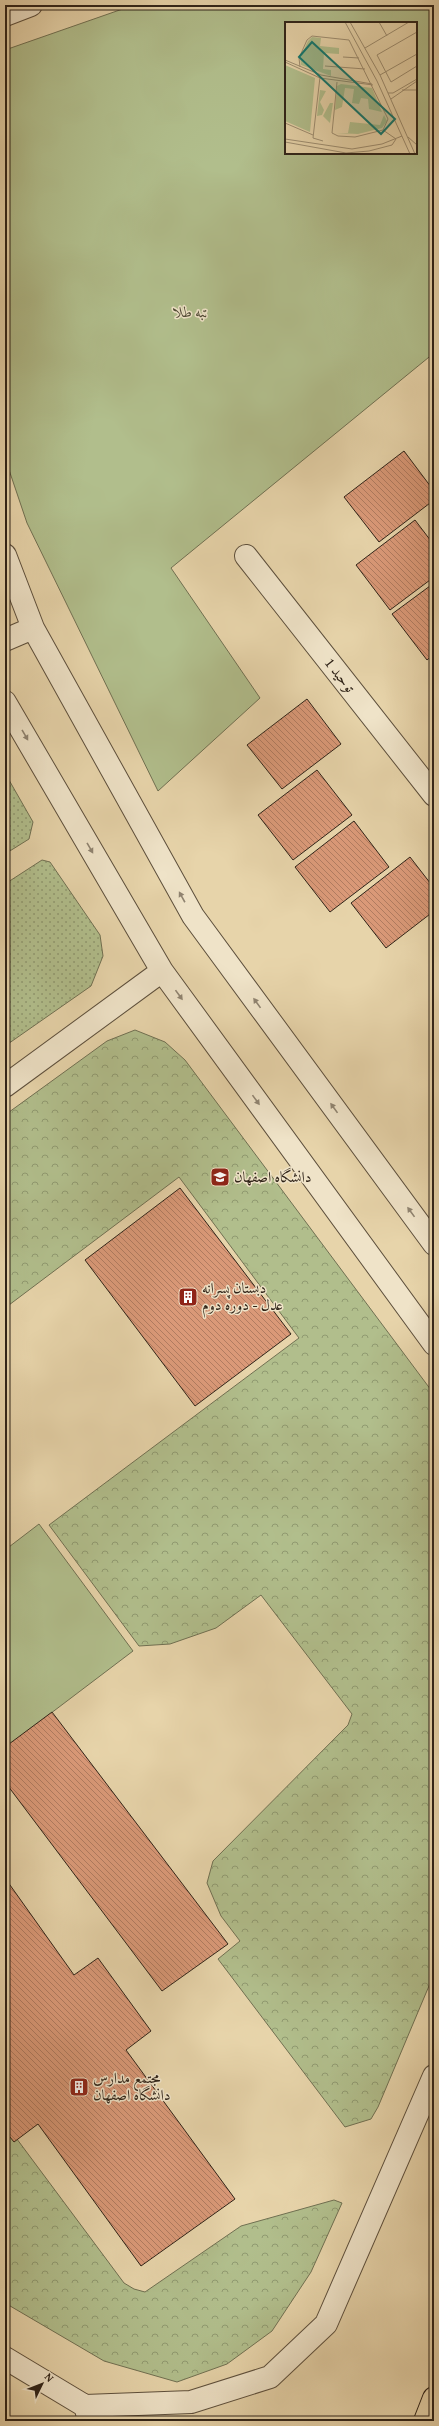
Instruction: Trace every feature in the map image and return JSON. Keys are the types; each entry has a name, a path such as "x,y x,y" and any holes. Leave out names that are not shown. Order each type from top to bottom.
{"main road":[{"path":"424,2421 434,2398"}],"street":[{"path":"5,15 31,5"},
{"path":"5,555 33,628 193,916 434,1244"},
{"name":"توحید 1","path":"246,556 434,795"},
{"path":"5,640 33,628"},
{"path":"5,702 162,971 434,1344"},
{"path":"5,1086 162,971"},
{"path":"5,2358 87,2414 191,2402 270,2377 326,2324 434,2076"}],"green space":[{"name":"تبه طلا","path":"134,5 434,5 434,353 171,568 260,698 158,791 27,523 5,458 5,50"},
{"path":"5,773 33,822 29,839 5,854"},
{"path":"42,860 50,862 100,935 103,956 91,986 5,1046 5,884"},
{"path":"135,1030 165,1042 185,1060 434,1394 434,1974 378,2107 371,2119 345,2127 218,1959 240,1941 221,1916 207,1883 213,1861 348,1725 352,1714 261,1595 216,1628 170,1644 139,1646 49,1525 299,1338 179,1177 5,1308 5,1115 107,1041"},
{"path":"39,1524 133,1651 5,1748 5,1550"},
{"path":"5,2123 124,2283 134,2289 145,2292 241,2226 334,2200 342,2203 311,2272 272,2331 227,2364 177,2382 104,2361 5,2303"}],"building":[{"path":"404,451 434,491 434,500 379,542 344,497"},
{"path":"415,520 434,545 434,577 390,610 356,565"},
{"path":"434,583 434,654 427,660 392,614"},
{"path":"307,699 341,744 282,789 247,745"},
{"path":"317,770 352,815 293,860 258,815"},
{"path":"354,821 389,867 330,912 295,867"},
{"path":"410,857 434,888 434,911 386,948 351,903"},
{"name":"دبستان پسرانه عدل - دوره دوم","path":"180,1188 291,1334 195,1406 85,1260"},
{"path":"52,1712 228,1944 162,1991 5,1782 5,1747"},
{"name":"مجتمع مدارس دانشگاه اصفهان","path":"5,1878 74,1975 98,1958 151,2031 126,2050 235,2199 141,2266 38,2124 14,2142 5,2131"}],"place":[{"name":"دانشگاه اصفهان","path":"220,1177"},
{"name":"دبستان پسرانه عدل - دوره دوم","path":"188,1297"},
{"name":"مجتمع مدارس دانشگاه اصفهان","path":"79,2087"}]}
